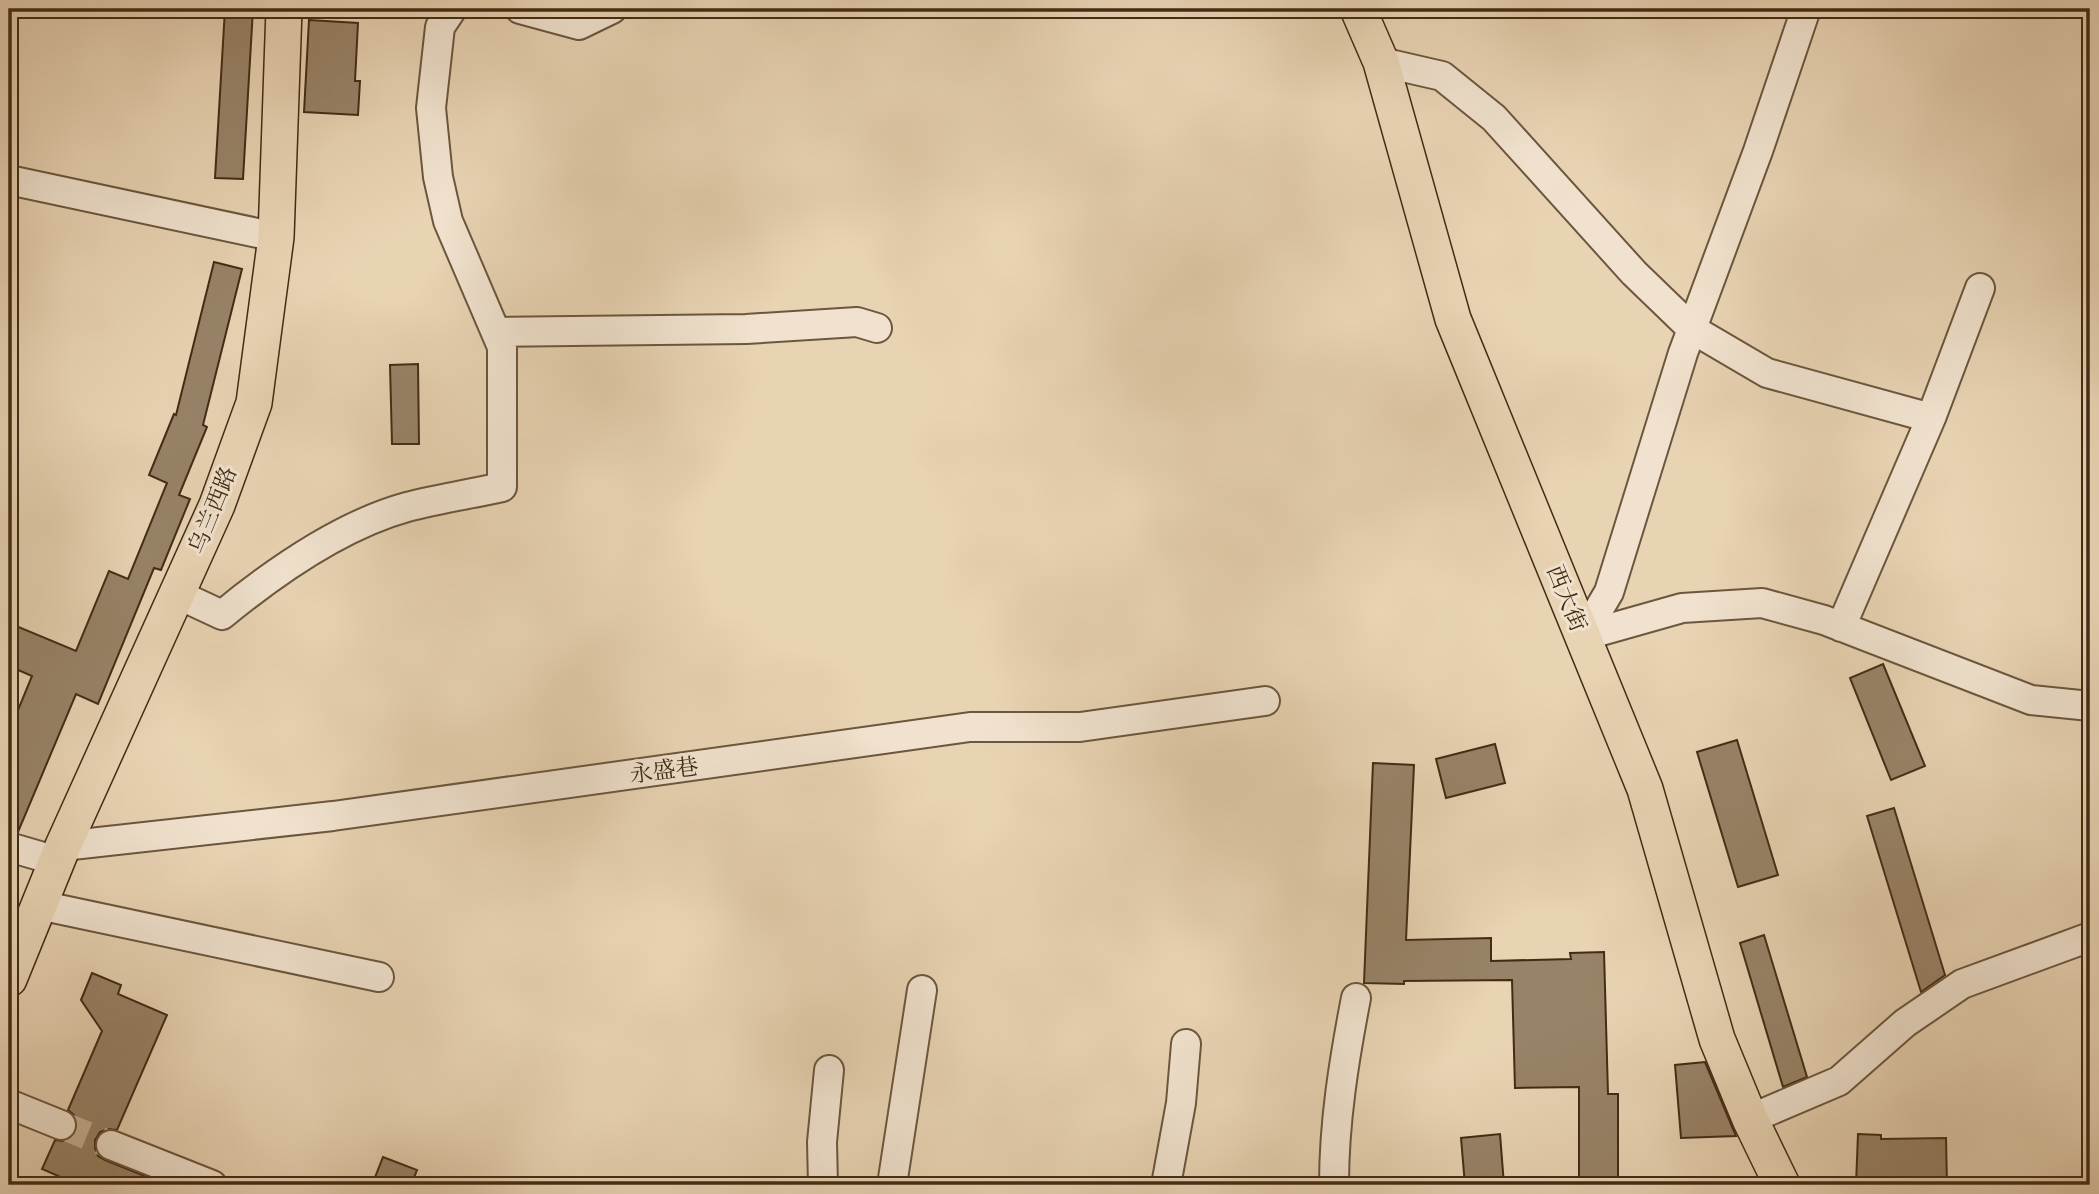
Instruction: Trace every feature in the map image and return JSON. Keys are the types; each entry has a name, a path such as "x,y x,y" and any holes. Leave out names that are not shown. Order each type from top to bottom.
{"main road":[{"name":"乌兰西路","path":"9,979 60,854 217,505 254,403 276,237 284,9"},
{"name":"西大街","path":"1358,9 1381,62 1453,319 1646,789 1717,1039 1750,1119 1782,1185"}],"street":[{"path":"177,594 222,615 306,554 371,521 405,508 502,487 502,347 448,221 438,177 431,108 440,27 452,9"},
{"path":"520,9 579,25 612,9"},
{"path":"1583,636 1609,592 1692,329 1758,152 1806,9"},
{"path":"1381,62 1442,76 1494,118 1634,272 1692,329 1767,373 1931,418"},
{"path":"9,180 276,237"},
{"path":"1842,628 1931,418 1980,288"},
{"path":"497,332 746,329 857,321 877,328"},
{"path":"1583,636 1682,608 1762,603 1824,620 2031,700 2090,706"},
{"name":"永盛巷","path":"9,847 60,854 970,727 1080,727 1265,701"},
{"path":"39,905 379,977"},
{"path":"1750,1119 1839,1081 1906,1023 1962,984 2090,937"},
{"path":"891,1185 922,990"},
{"path":"1334,1185 1334,1154 1342,1074 1356,998"},
{"path":"1166,1185 1181,1102 1186,1044"},
{"path":"823,1185 822,1142 829,1070"},
{"path":"9,1104 61,1125"},
{"path":"111,1145 212,1185"}],"building":[{"path":"225,9 253,9 243,179 215,178"},
{"path":"309,20 358,23 355,81 360,81 358,115 304,112"},
{"path":"214,262 242,269 203,425 207,427 179,495 190,499 161,570 154,568 98,704 76,694 18,832 9,831 9,732 32,676 9,666 9,623 76,651 109,571 128,579 167,483 149,475 174,414 176,415"},
{"path":"418,364 419,444 392,444 390,365"},
{"path":"1883,664 1925,766 1891,780 1850,678"},
{"path":"1737,740 1778,875 1738,887 1697,752"},
{"path":"1495,744 1505,783 1446,798 1436,759"},
{"path":"1373,763 1414,765 1406,940 1491,938 1491,961 1571,959 1570,953 1604,952 1608,1094 1618,1094 1618,1185 1579,1185 1579,1087 1515,1088 1512,980 1364,983"},
{"path":"1894,808 1945,975 1921,992 1867,816"},
{"path":"1764,935 1807,1077 1783,1087 1740,943"},
{"path":"92,973 121,985 118,994 167,1015 117,1130 100,1132 95,1140 95,1148 98,1156 105,1160 167,1185 79,1185 42,1169 55,1140 71,1138 77,1131 74,1115 68,1110 102,1031 81,1000"},
{"path":"1705,1062 1736,1136 1681,1138 1675,1065"},
{"path":"1500,1134 1504,1185 1465,1185 1461,1138"},
{"path":"1858,1134 1881,1135 1881,1139 1946,1138 1947,1185 1856,1185"},
{"path":"383,1157 417,1170 411,1185 372,1185"}],"tunnel":[{"path":"61,1125 111,1145"}]}
